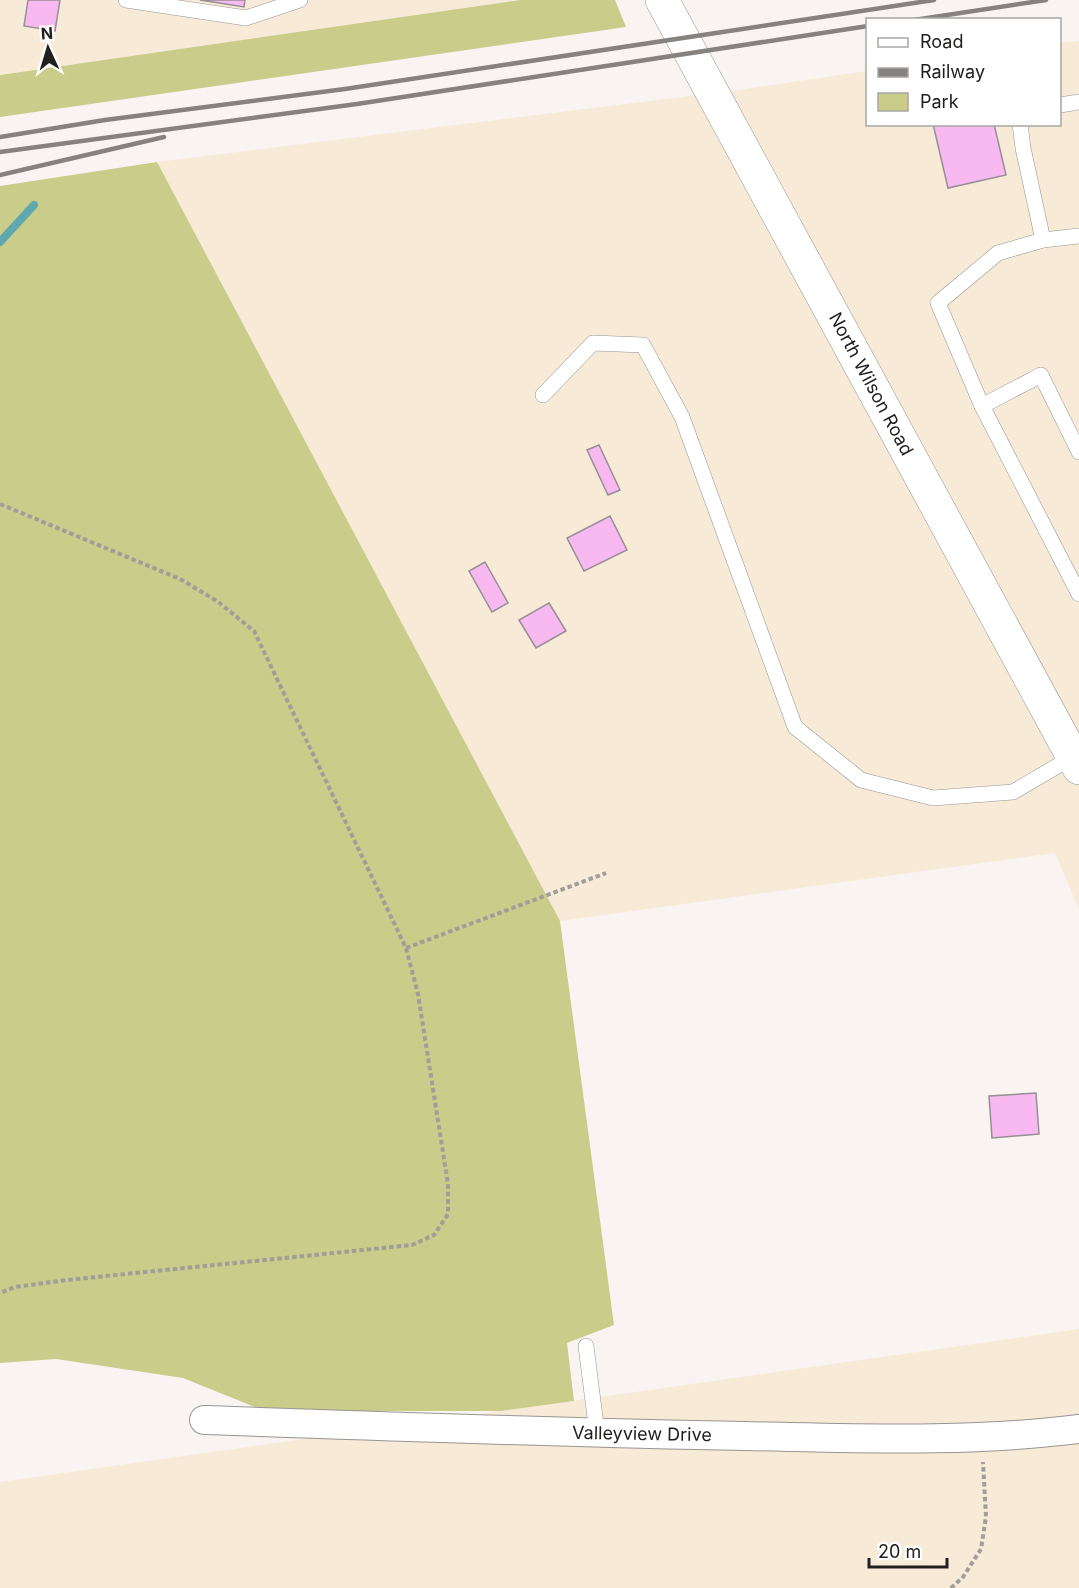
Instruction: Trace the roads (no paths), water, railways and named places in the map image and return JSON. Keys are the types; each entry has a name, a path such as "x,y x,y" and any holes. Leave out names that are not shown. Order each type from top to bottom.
{"main road":[{"name":"North Wilson Road","path":"662,0 1077,760"}],"street":[{"name":"Valleyview Drive","path":"204,1420 597,1433 912,1438 982,1437 1079,1429"}],"lane":[{"path":"126,0 246,18 300,0"},
{"path":"1061,105 1079,102"},
{"path":"1020,126 1043,240"},
{"path":"1079,237 1043,240 998,253 938,303 982,406 1079,594"},
{"path":"543,395 593,343 643,345 682,417 795,727 861,780 933,798 1013,792 1077,760"},
{"path":"982,406 1041,375 1079,452"},
{"path":"586,1346 597,1433"}],"waterway":[{"path":"0,242 34,205"}],"railway":[{"path":"0,137 105,120 345,89 934,0"},
{"path":"927,18 1046,0"},
{"path":"0,152 357,104 866,26"},
{"path":"0,175 164,137"}]}
